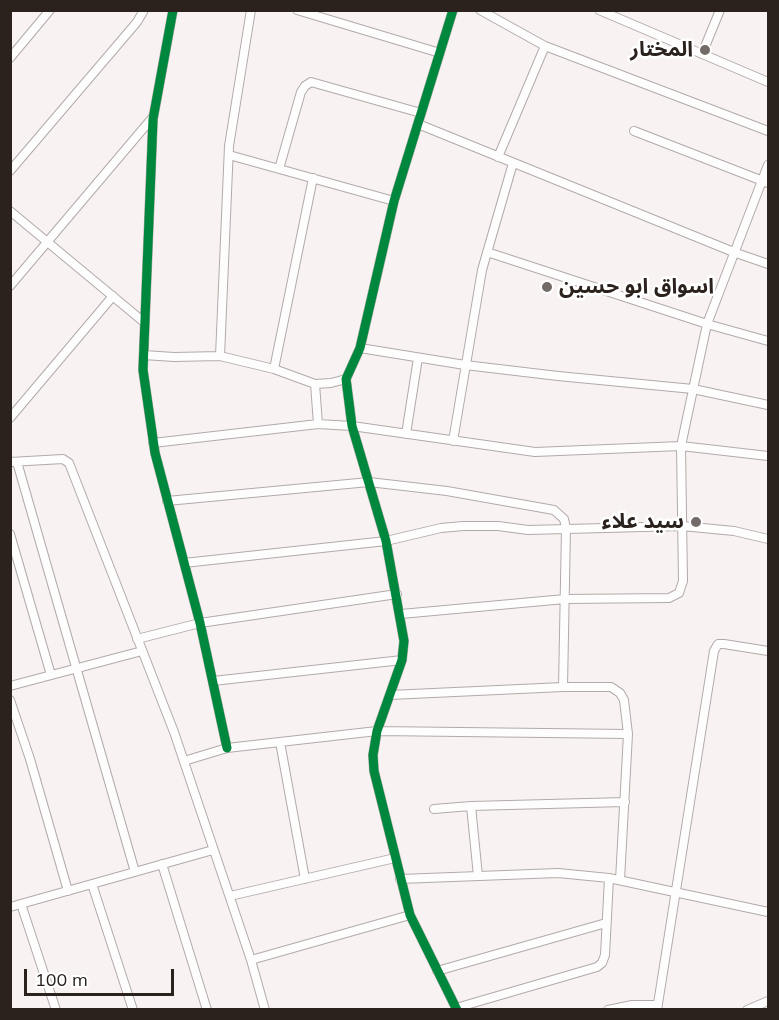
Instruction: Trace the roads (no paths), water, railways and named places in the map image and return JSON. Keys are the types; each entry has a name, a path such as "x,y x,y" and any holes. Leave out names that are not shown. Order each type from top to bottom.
{"street":[{"path":"10,58 51,10"},
{"path":"10,171 137,22 144,10"},
{"path":"173,10 154,116 143,370 153,443 200,623 227,747"},
{"path":"220,356 229,155 252,10"},
{"path":"297,10 440,53"},
{"path":"453,10 394,201 360,348 346,379 352,426 386,541 404,641 402,660 377,731 373,754 374,771 410,915 456,1009 597,967 602,963 605,955 609,878"},
{"path":"480,10 545,46 768,131"},
{"path":"599,10 768,82"},
{"path":"702,54 720,10"},
{"path":"498,157 545,46"},
{"path":"279,169 301,92 304,86 311,82 421,113"},
{"path":"10,286 154,116"},
{"path":"418,124 768,264"},
{"path":"634,131 765,182"},
{"path":"229,155 394,201"},
{"path":"453,441 482,270 513,163"},
{"path":"400,614 565,599 669,598 679,593 683,581 681,446 693,388 707,324 765,182 768,165"},
{"path":"274,369 313,178"},
{"path":"10,212 145,323"},
{"path":"487,252 707,324 768,341"},
{"path":"10,418 113,296"},
{"path":"360,348 465,365 693,388 768,405"},
{"path":"144,355 220,356 274,369 315,384 346,379"},
{"path":"406,434 418,358"},
{"path":"315,384 318,424"},
{"path":"153,443 318,424 352,426 535,452 681,446 768,456"},
{"path":"135,872 14,462 63,459 69,463 184,761 251,960 265,1010"},
{"path":"167,501 369,482 447,491 548,508 560,514 566,528 563,687"},
{"path":"184,563 386,541 441,528 463,526 498,526 528,530 682,526 734,531 768,539"},
{"path":"10,534 51,675"},
{"path":"137,639 200,623 397,594"},
{"path":"608,1010 632,1005 658,1007 714,651 718,644 724,644 768,651"},
{"path":"11,685 142,651"},
{"path":"213,681 402,660"},
{"path":"390,695 563,687 611,687 620,693 624,700 628,734 620,880"},
{"path":"10,700 30,759 68,891"},
{"path":"184,761 227,747 377,731 628,734"},
{"path":"280,742 305,879"},
{"path":"434,809 625,802"},
{"path":"471,806 478,876"},
{"path":"10,907 213,850"},
{"path":"230,896 395,858"},
{"path":"162,864 207,1010"},
{"path":"400,879 558,873 620,880 768,912"},
{"path":"92,884 133,1010"},
{"path":"21,904 56,1010"},
{"path":"251,960 410,915"},
{"path":"437,970 606,923"},
{"path":"747,1010 768,1001"}],"place":[{"name":"المختار","path":"705,50"},
{"name":"اسواق ابو حسين","path":"547,287"},
{"name":"سيد علاء","path":"696,522"}]}
